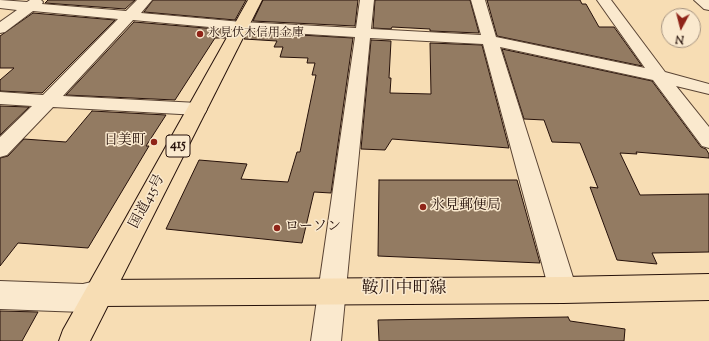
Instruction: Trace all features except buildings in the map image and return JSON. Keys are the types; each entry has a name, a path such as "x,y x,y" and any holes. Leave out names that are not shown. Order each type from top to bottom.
{"main road":[{"name":"国道415号","path":"74,341 255,0"},
{"name":"鞍川中町線","path":"100,293 331,290 563,290 709,287"}],"street":[{"path":"0,150 145,0"},
{"path":"326,341 367,0"},
{"path":"478,0 563,290"},
{"path":"604,0 659,76 709,141"},
{"path":"701,0 709,6"},
{"path":"0,29 35,3"},
{"path":"0,4 35,3 129,16 242,26 490,40 659,76 709,89"},
{"path":"0,98 198,109"},
{"path":"0,295 83,298 100,293"}],"place":[{"name":"氷見伏木信用金庫","path":"200,34"},
{"name":"日美町","path":"154,142"},
{"name":"氷見郵便局","path":"423,207"},
{"name":"ローソン","path":"277,228"}]}
